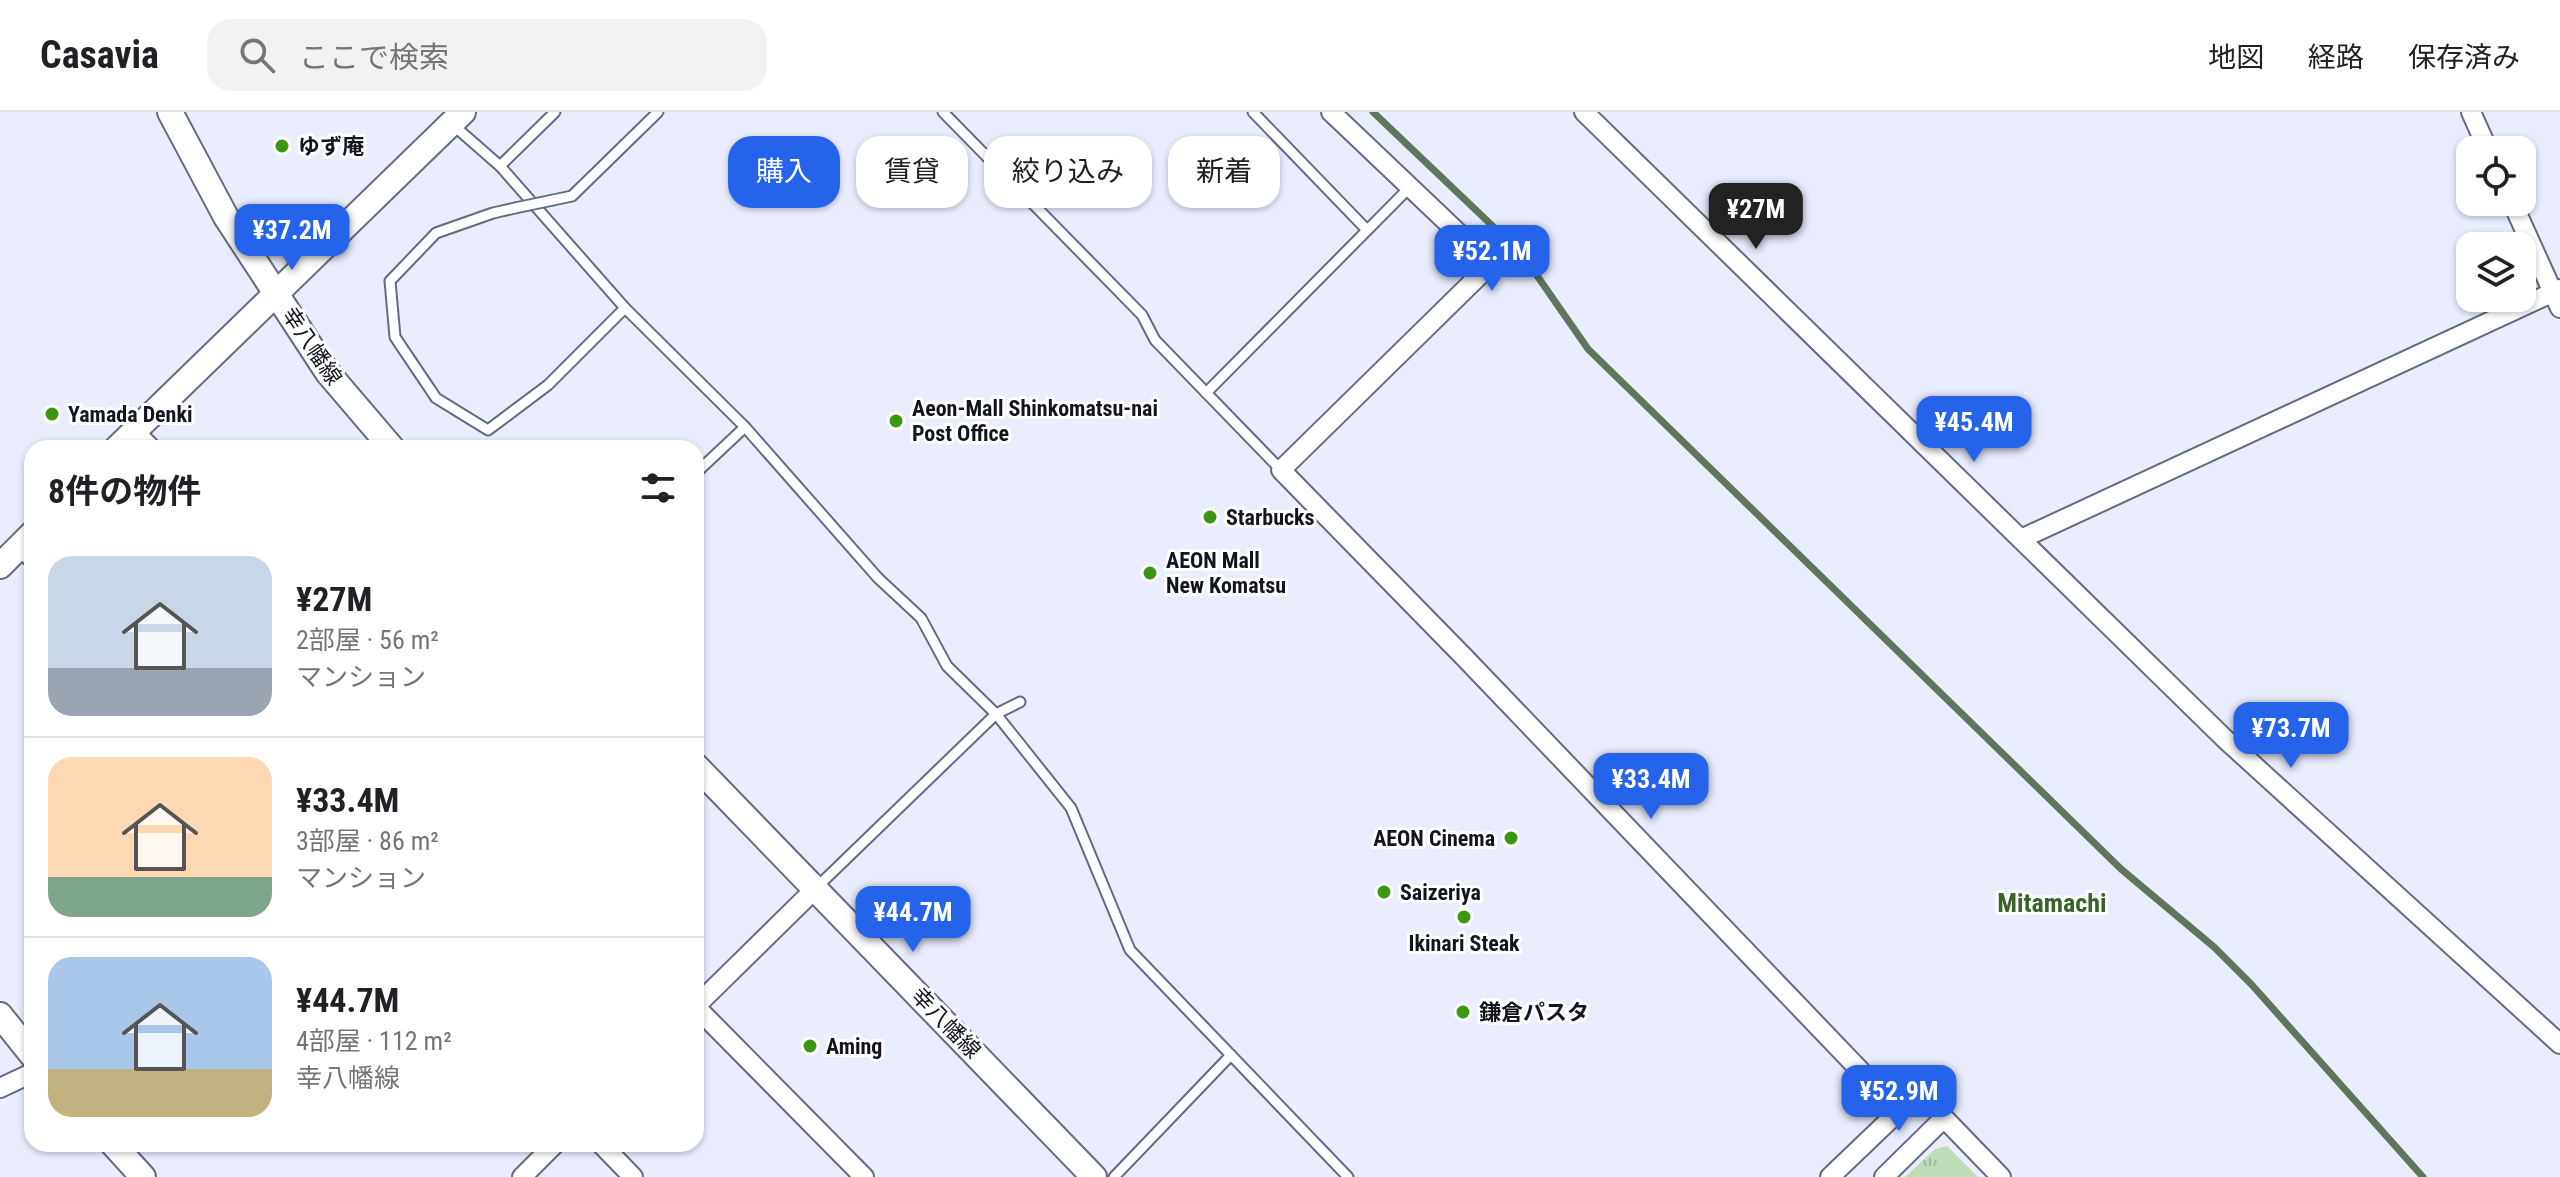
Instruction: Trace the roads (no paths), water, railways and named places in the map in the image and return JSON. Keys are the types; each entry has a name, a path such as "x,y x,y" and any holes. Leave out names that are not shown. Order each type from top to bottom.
{"street":[{"name":"幸八幡線","path":"170,112 226,217 328,373 385,440"},
{"path":"1331,112 1491,264 1281,470 1899,1111 1830,1177"},
{"path":"1584,112 2225,739 2560,1044"},
{"path":"2471,112 2482,136"},
{"path":"136,440 276,292 457,117"},
{"path":"2021,539 2558,297 2519,216"},
{"path":"0,566 24,549"},
{"name":"幸八幡線","path":"704,774 1094,1177"},
{"path":"704,998 816,888"},
{"path":"704,1014 864,1177"},
{"path":"0,1015 24,1045"},
{"path":"0,1088 24,1077"},
{"path":"1884,1177 1944,1118 2001,1177"},
{"path":"120,1152 143,1177"},
{"path":"522,1177 547,1152"},
{"path":"609,1152 633,1177"}],"lane":[{"path":"500,166 555,112"},
{"path":"625,308 548,385 488,430 436,398 395,337 390,281 436,233 493,213 572,196 658,112"},
{"path":"943,112 1142,315 1155,340 1281,470"},
{"path":"1253,112 1367,230"},
{"path":"457,117 625,308 745,427 878,578 921,618 947,666 996,714 1071,808 1130,950 1348,1177"},
{"path":"1206,393 1410,187"},
{"path":"704,465 745,427"},
{"path":"816,888 996,714 1020,702"},
{"path":"1114,1177 1231,1055"}],"waterway":[{"path":"1373,112 1522,254 1588,349 2121,869 2214,947 2252,985 2423,1177"}],"place":[{"name":"ゆず庵","path":"282,146"},
{"name":"Yamada Denki","path":"52,414"},
{"name":"Aeon-Mall Shinkomatsu-nai Post Office","path":"896,421"},
{"name":"Starbucks","path":"1210,517"},
{"name":"AEON Mall New Komatsu","path":"1150,573"},
{"name":"AEON Cinema","path":"1511,838"},
{"name":"Saizeriya","path":"1384,892"},
{"name":"Ikinari Steak","path":"1464,917"},
{"name":"鎌倉パスタ","path":"1463,1012"},
{"name":"Aming","path":"810,1046"}],"district":[{"name":"Mitamachi","path":"2052,903"}]}
